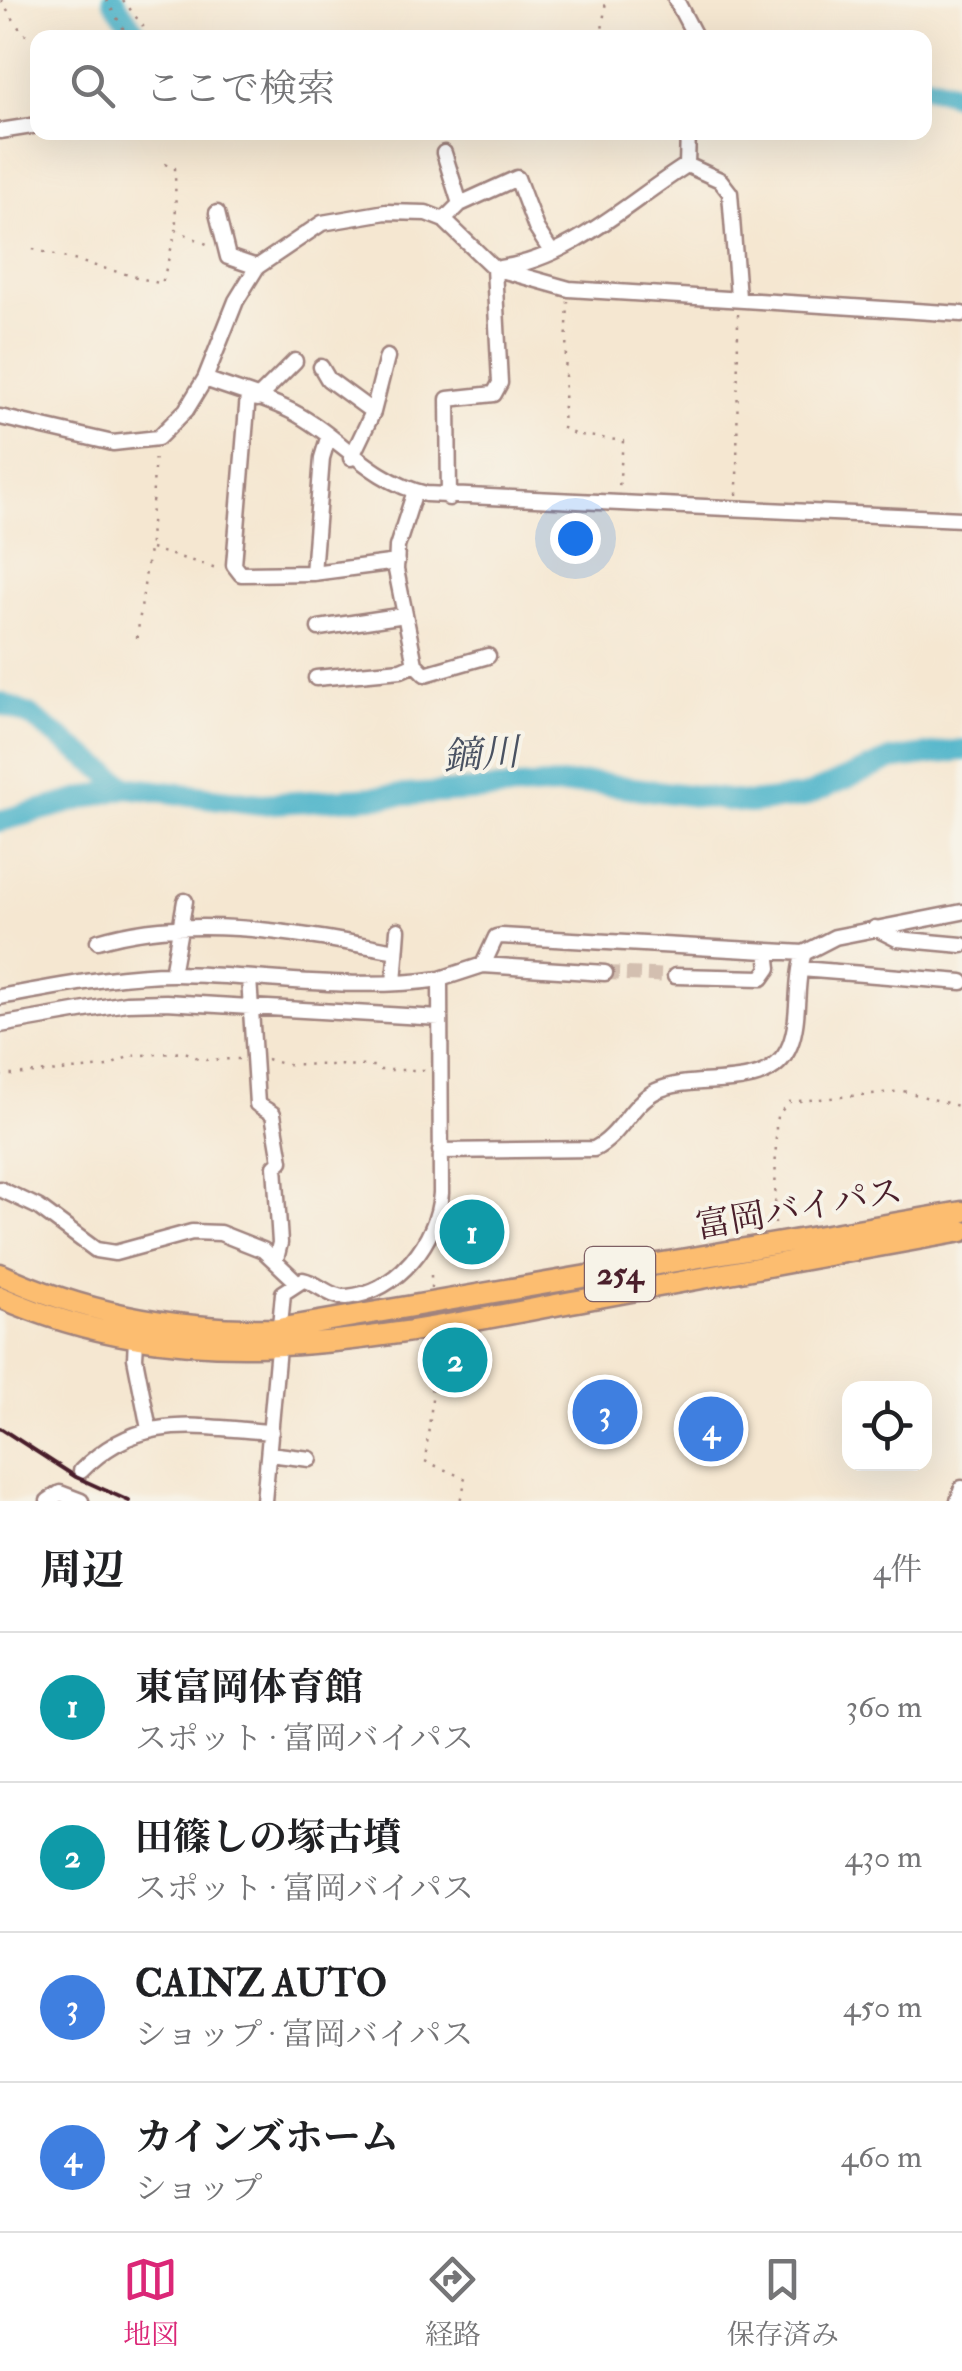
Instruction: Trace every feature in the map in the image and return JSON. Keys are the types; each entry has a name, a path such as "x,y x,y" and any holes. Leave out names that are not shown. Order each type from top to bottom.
{"highway":[{"name":"富岡バイパス","path":"0,1297 136,1340 217,1348 962,1212"},
{"name":"富岡バイパス","path":"0,1274 119,1316 278,1338 390,1336 962,1231"}],"street":[{"path":"676,0 692,30"},
{"path":"0,131 30,127"},
{"path":"687,164 688,140"},
{"path":"444,153 460,204"},
{"path":"494,268 599,229 638,196 687,164"},
{"path":"687,164 720,180 730,193 738,297"},
{"path":"444,220 460,204 517,178 536,228 550,250"},
{"path":"217,212 228,257 257,267"},
{"path":"0,417 114,443 155,439 186,410 205,379 236,302 257,267 322,223 386,212 426,213 444,220 494,268 569,289 962,314"},
{"path":"449,498 448,398 494,394 500,383 494,268"},
{"path":"351,458 374,412 387,357"},
{"path":"295,361 252,397 234,566 240,574 313,574 397,562"},
{"path":"321,367 328,378 374,412"},
{"path":"205,379 293,412 351,458 416,492 449,498 962,518"},
{"path":"313,574 322,458 328,438"},
{"path":"416,492 397,562 415,664 425,674 488,656"},
{"path":"320,628 405,615"},
{"path":"316,678 401,670 415,664"},
{"path":"172,974 185,901"},
{"path":"440,1152 594,1149 615,1136 641,1102 659,1090 772,1069 789,1049 803,961 835,937 962,912"},
{"path":"875,928 897,939 962,945"},
{"path":"98,941 136,929 278,930 396,951"},
{"path":"394,983 398,930"},
{"path":"483,965 496,937 502,936 767,951 803,961 962,982"},
{"path":"676,976 762,978 769,968 767,951"},
{"path":"0,997 108,979 172,974 394,983 440,979 483,965 605,973"},
{"path":"249,978 251,1059 257,1104 273,1114 281,1161 275,1166 280,1243 276,1259"},
{"path":"264,1501 281,1297 297,1282 308,1281 335,1296 347,1297 408,1264 436,1226 440,979"},
{"path":"0,1025 126,1003 440,1018"},
{"path":"0,1189 38,1207 96,1250 115,1253 192,1232 220,1233 276,1259 297,1282"},
{"path":"136,1340 135,1358 149,1428"},
{"path":"82,1470 105,1446 149,1428 184,1426 271,1432"},
{"path":"269,1454 310,1458"},
{"path":"958,1501 962,1488"},
{"path":"48,1501 60,1493 81,1501"}],"path":[{"path":"1,0 17,28 30,34"},
{"path":"106,0 125,30"},
{"path":"123,0 146,30"},
{"path":"602,30 606,0"},
{"path":"33,249 162,284 176,230 175,168 165,164"},
{"path":"176,230 228,257"},
{"path":"569,289 562,361 563,428 574,434 623,441 617,505"},
{"path":"737,510 738,297"},
{"path":"136,638 148,548 155,439"},
{"path":"148,548 240,574"},
{"path":"0,1076 107,1067 130,1056 185,1052 202,1060 251,1059 377,1066 380,1070 439,1070"},
{"path":"779,1247 776,1126 783,1107 798,1100 855,1092 903,1091 962,1106"},
{"path":"430,1290 431,1270"},
{"path":"430,1346 432,1402 425,1461 466,1479 460,1501"}],"waterway":[{"path":"113,0 134,30"},
{"path":"932,87 962,96"},
{"path":"0,703 29,715 127,787"},
{"name":"鏑川","path":"0,821 127,787 261,804 596,783 749,803 803,797 890,760 962,750"}],"tunnel":[{"path":"605,973 675,976"}],"railway":[{"path":"0,1428 76,1477 129,1501"}],"place":[{"name":"東富岡体育館","path":"472,1232"},
{"name":"田篠しの塚古墳","path":"455,1360"},
{"name":"CAINZ AUTO","path":"605,1412"},
{"name":"カインズホーム","path":"711,1429"}]}
